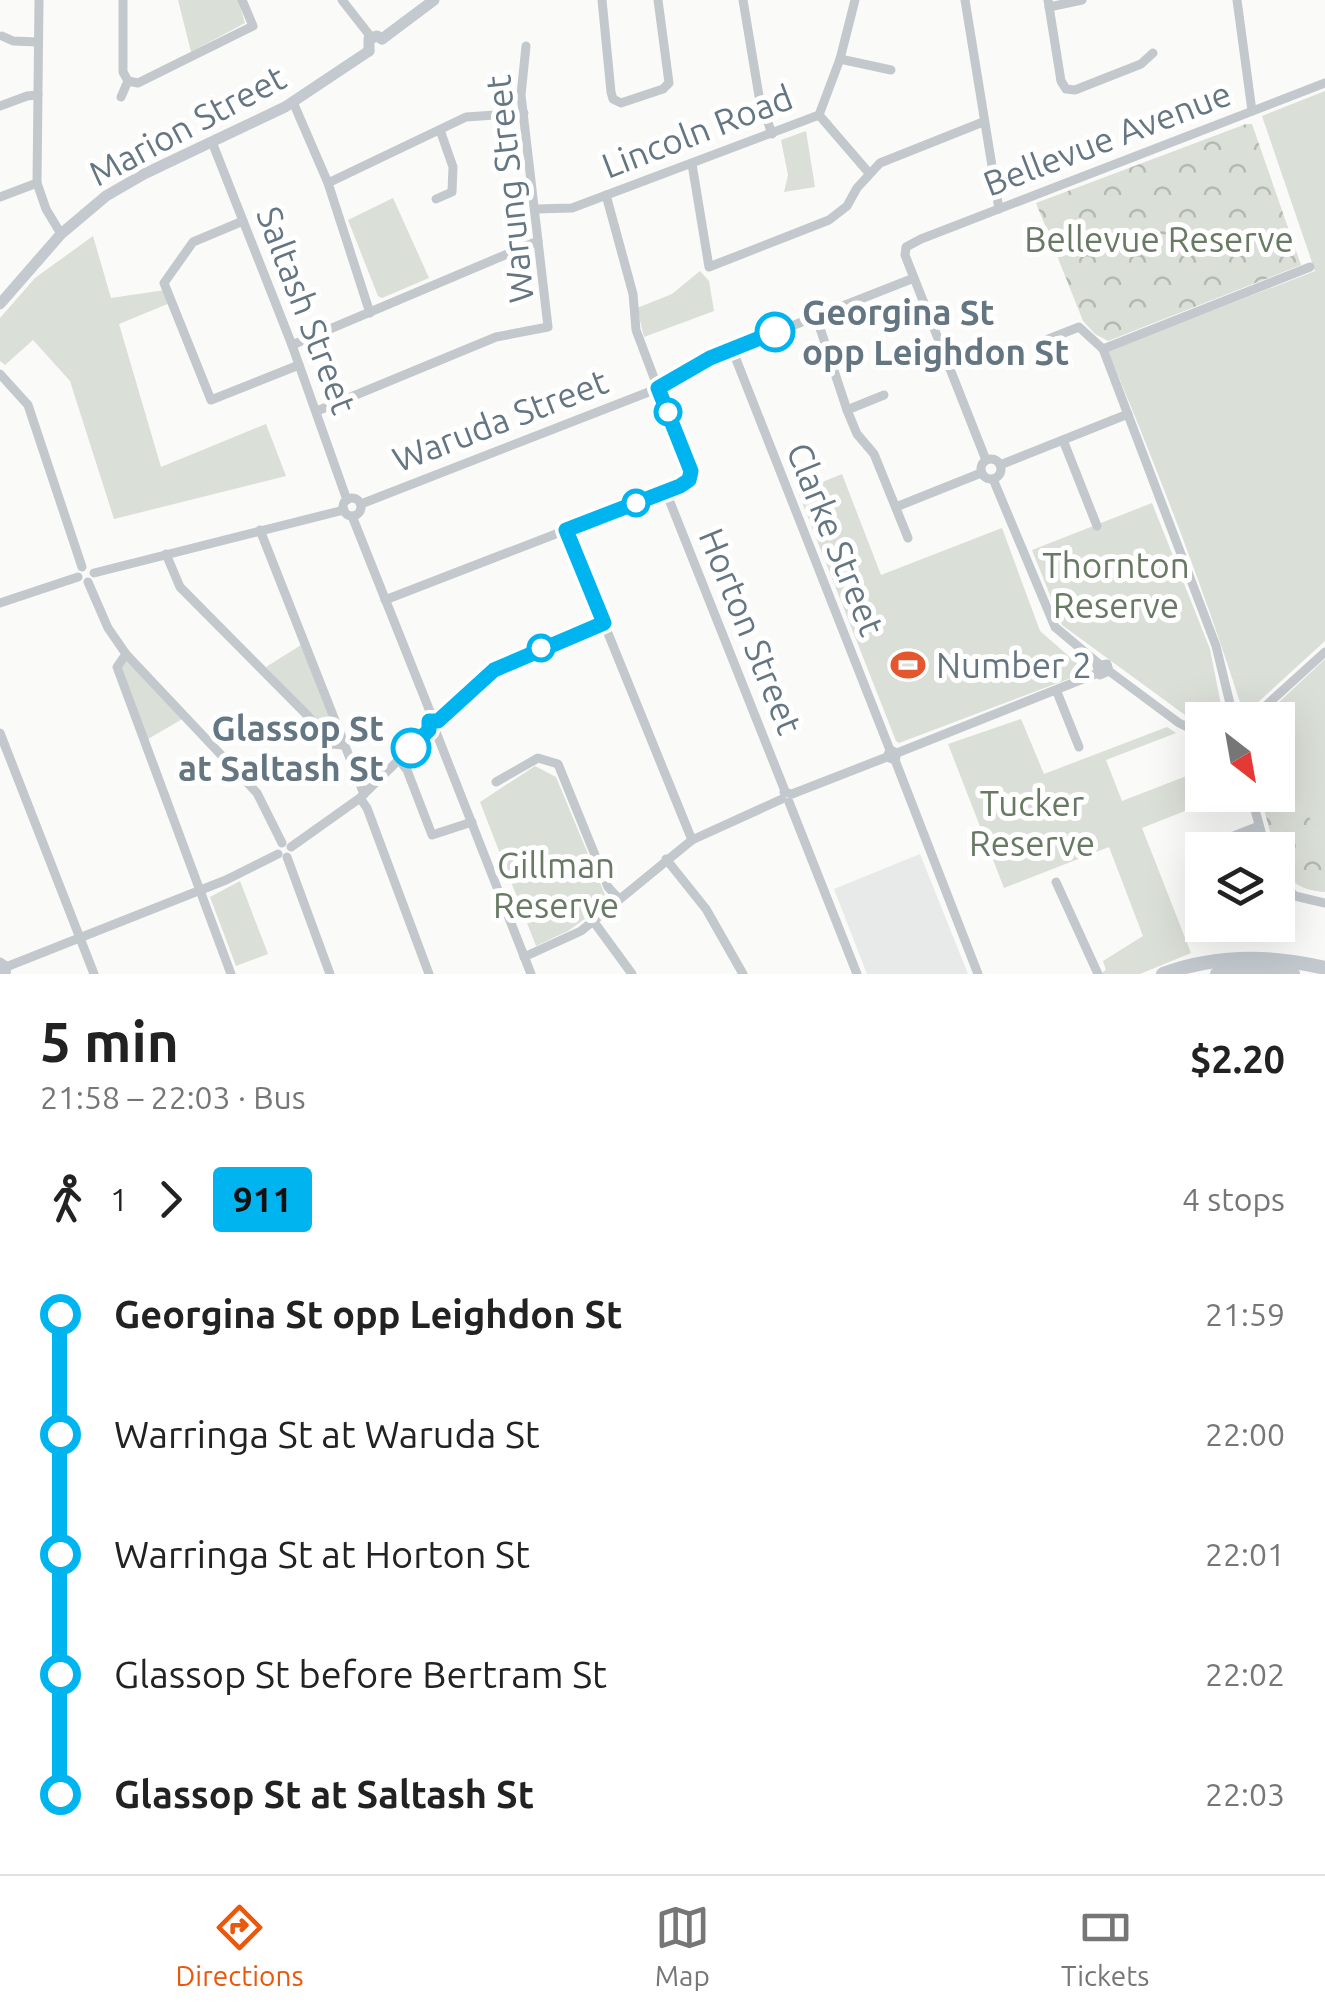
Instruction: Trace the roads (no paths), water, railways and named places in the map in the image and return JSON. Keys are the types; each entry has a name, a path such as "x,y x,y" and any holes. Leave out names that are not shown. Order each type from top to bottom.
{"highway":[{"path":"1228,970 1257,958 1324,967"},
{"path":"1163,974 1183,967 1287,973"}],"main road":[{"path":"377,38 434,0"},
{"name":"Marion Street","path":"0,304 88,208 122,186 293,102 369,51 380,52 384,44 377,38"},
{"path":"1265,974 1287,973"}],"street":[{"path":"39,0 37,183 46,209 62,234"},
{"path":"124,0 123,72 128,81 138,83 254,26 242,0"},
{"path":"342,0 377,38"},
{"path":"602,0 612,105 672,85 658,0"},
{"path":"743,0 760,96 772,134"},
{"path":"842,0 854,2"},
{"path":"965,0 999,210"},
{"path":"1082,0 1048,3 1060,81 1066,90 1135,67 1154,53"},
{"path":"1237,0 1252,111"},
{"name":"Lincoln Road","path":"536,208 572,208 819,115 840,58 854,2"},
{"path":"2,36 13,41 38,42"},
{"name":"Warung Street","path":"317,411 496,336 551,329 521,95 526,46"},
{"path":"840,58 891,70"},
{"path":"120,96 128,81"},
{"name":"Bellevue Avenue","path":"914,278 904,252 909,245 1325,83"},
{"path":"0,106 38,96"},
{"path":"293,102 328,183 370,313"},
{"path":"328,183 466,117 524,113"},
{"path":"819,115 869,174"},
{"path":"692,164 709,266 829,220 847,206 880,163 983,122"},
{"path":"436,199 452,192 453,167 440,130"},
{"name":"Saltash Street","path":"212,142 317,411 348,509 531,974"},
{"path":"0,197 37,183"},
{"path":"385,600 666,492 696,476 636,330 632,294 606,195"},
{"path":"243,221 193,242 164,283 211,400 298,365"},
{"path":"292,345 538,241"},
{"path":"1102,349 1310,266"},
{"path":"896,507 981,472 986,460 914,278"},
{"name":"Waruda Street","path":"348,509 360,512 361,504 658,388 710,358 914,278"},
{"path":"816,316 847,410 857,434 874,454 908,538"},
{"path":"1046,340 1080,327 1102,349 1216,646 1230,702"},
{"name":"Clarke Street","path":"732,349 978,974"},
{"path":"0,374 28,405 85,575 108,628 126,654 257,793 285,850 330,974"},
{"path":"847,410 884,395"},
{"path":"1000,465 1128,414"},
{"path":"1063,440 1097,526"},
{"path":"986,460 996,460 1000,465 1000,472 993,479"},
{"path":"981,472 993,479"},
{"path":"993,479 1055,627 1102,670 1185,726"},
{"name":"Horton Street","path":"666,492 857,974"},
{"path":"0,603 85,575 348,509"},
{"path":"260,530 429,974"},
{"path":"566,530 692,840"},
{"path":"166,554 180,588 331,744 343,745"},
{"path":"4,968 200,890 285,850 362,796 494,670 604,623"},
{"path":"1270,702 1325,652"},
{"path":"126,654 117,667 231,974"},
{"path":"524,957 559,943 594,922 692,840 787,797 1057,692 1102,670"},
{"path":"1057,692 1079,746"},
{"path":"0,733 94,974"},
{"path":"496,782 538,758 558,764 608,887 619,900"},
{"path":"399,760 407,770 431,834 472,822"},
{"path":"1255,812 1261,832"},
{"path":"1244,832 1259,826"},
{"path":"666,860 706,909 743,974"},
{"path":"1056,882 1094,972"},
{"path":"1295,896 1325,903"},
{"path":"594,922 632,974"}],"place":[{"name":"Georgina St opp Leighdon St","path":"775,332"},
{"name":"Number 2","path":"908,665"},
{"name":"Glassop St at Saltash St","path":"411,748"}],"park label":[{"name":"Bellevue Reserve","path":"1159,239"},
{"name":"Thornton Reserve","path":"1116,585"},
{"name":"Tucker Reserve","path":"1032,823"},
{"name":"Gillman Reserve","path":"556,885"}]}
